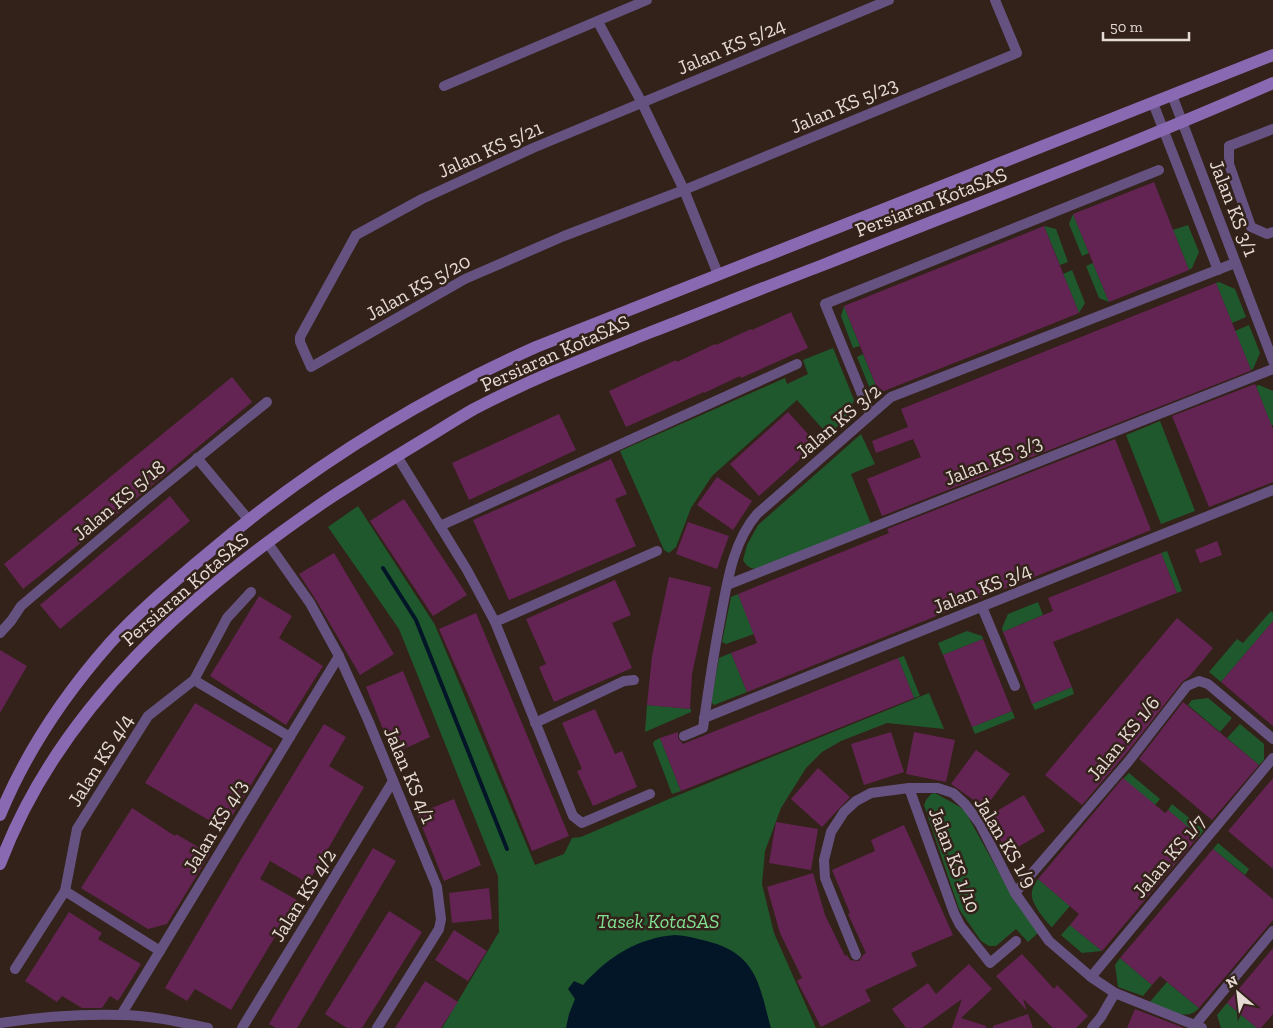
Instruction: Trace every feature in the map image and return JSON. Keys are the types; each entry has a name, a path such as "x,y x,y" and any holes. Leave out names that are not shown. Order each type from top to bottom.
{"street":[{"path":"444,86 647,0"},
{"name":"Jalan KS 5/24","path":"642,103 889,0"},
{"name":"Jalan KS 5/23","path":"684,190 1017,52 995,0"},
{"path":"598,22 642,103 684,190 718,274"},
{"name":"Persiaran KotaSAS","path":"0,815 30,753 66,698 110,643 175,581 248,519 311,473 394,420 483,372 536,347 1273,55"},
{"name":"Persiaran KotaSAS","path":"0,864 24,812 52,761 86,712 134,658 226,573 267,542 358,480 397,456 474,409 572,363 1183,123 1273,83"},
{"name":"Jalan KS 3/1","path":"1172,96 1273,361"},
{"name":"Jalan KS 5/21","path":"356,235 422,199 460,181 533,148 642,103"},
{"name":"Jalan KS 3/1","path":"1153,103 1218,270"},
{"path":"1270,233 1251,227 1229,164 1229,146 1273,128"},
{"path":"870,414 825,304 1159,170"},
{"name":"Jalan KS 5/20","path":"356,235 300,337 300,342 311,367 465,278 564,236 684,190"},
{"name":"Jalan KS 3/2","path":"704,718 727,585 739,541 750,522 773,499 870,414 892,396 1235,263"},
{"path":"440,526 797,364"},
{"name":"Jalan KS 3/3","path":"727,585 1273,368"},
{"name":"Jalan KS 5/18","path":"0,633 21,606 197,458 267,402"},
{"path":"397,456 467,570 495,622 572,816 582,823 650,794"},
{"path":"197,458 248,519"},
{"name":"Jalan KS 3/4","path":"704,718 1273,490"},
{"name":"Jalan KS 4/1","path":"267,542 310,602 339,656 368,720 437,887 441,919 439,929 377,1028"},
{"path":"495,622 657,551"},
{"name":"Jalan KS 4/4","path":"15,969 65,891 76,829 148,716 194,680 227,618 251,592"},
{"path":"982,607 1015,686"},
{"name":"Jalan KS 4/3","path":"121,1015 339,656"},
{"path":"194,680 290,737"},
{"path":"534,723 624,681 634,680"},
{"name":"Jalan KS 1/6","path":"1015,893 1128,762 1187,686 1199,681 1208,684 1273,739"},
{"path":"684,736 703,728 704,718"},
{"name":"Jalan KS 1/7","path":"1091,977 1273,758"},
{"name":"Jalan KS 4/2","path":"242,1028 393,781"},
{"name":"Jalan KS 1/9","path":"856,955 825,878 824,860 831,832 844,812 856,801 872,793 909,788 938,788 953,793 965,804 980,824 1015,893 1049,941 1091,977 1115,992 1199,1027"},
{"name":"Jalan KS 1/10","path":"909,788 960,925 990,963 1016,941"},
{"path":"0,809 8,796"},
{"path":"65,891 160,951"},
{"path":"1199,1027 1273,931"},
{"path":"1092,1028 1101,1017 1115,992"},
{"path":"0,1023 121,1015 208,1028"}],"green space":[{"path":"1073,214 1089,253 1082,256 1069,224"},
{"path":"1188,225 1199,252 1192,268 1189,270 1173,230"},
{"path":"1044,226 1056,229 1068,262 1060,265"},
{"path":"1093,263 1109,302 1099,298 1086,266"},
{"path":"1072,270 1085,303 1079,313 1063,274"},
{"path":"1219,282 1235,289 1246,317 1232,323 1216,283"},
{"path":"844,306 860,346 853,348 841,316"},
{"path":"1249,325 1260,353 1251,370 1235,331"},
{"path":"833,348 854,400 849,416 828,435 797,400 712,476 691,508 676,547 669,553 664,550 620,451 785,378 787,384 808,374 803,360"},
{"path":"863,354 879,393 870,389 857,357"},
{"path":"1259,385 1273,391 1273,425 1271,425 1256,386"},
{"path":"1160,421 1195,511 1161,524 1126,435"},
{"path":"861,434 875,464 851,474 871,524 757,569 747,565 743,560 747,545 758,525"},
{"name":"Tasek KotaSAS","path":"358,506 435,625 535,865 564,854 572,838 581,837 929,693 944,729 887,723 841,741 822,752 806,768 781,808 765,851 762,884 774,933 816,1028 442,1028 499,932 498,876 399,629 328,527"},
{"path":"1167,551 1182,591 1177,593 1161,553"},
{"path":"738,594 754,634 726,644 722,642 731,597"},
{"path":"1038,602 1043,615 1003,632 1002,628 1008,614"},
{"path":"1271,611 1273,613 1273,621 1221,682 1209,672 1237,639 1243,643"},
{"path":"967,631 982,636 983,639 943,655 938,643"},
{"path":"731,653 747,692 714,705 711,702 719,658"},
{"path":"904,656 920,696 914,698 898,658"},
{"path":"1072,687 1074,694 1035,710 1032,704"},
{"path":"1208,698 1232,718 1220,732 1188,705 1192,700"},
{"path":"647,705 691,709 691,712 645,732"},
{"path":"1012,711 1015,718 975,734 972,727"},
{"path":"1240,724 1264,744 1264,760 1259,765 1227,738"},
{"path":"660,738 681,791 672,794 653,744 654,741"},
{"path":"1129,773 1160,799 1155,805 1123,779"},
{"path":"935,793 965,811 1008,889 1038,933 1028,942 1016,929 996,946 989,946 981,941 959,909 924,805 931,794"},
{"path":"1172,804 1204,830 1199,837 1168,810"},
{"path":"1218,843 1249,869 1245,875 1213,849"},
{"path":"1038,879 1070,906 1052,927 1040,913 1033,900 1032,890"},
{"path":"1070,925 1102,951 1082,953 1061,935"},
{"path":"1120,958 1152,985 1143,996 1118,987 1115,965"},
{"path":"1167,982 1199,1008 1194,1012 1182,1014 1168,1011 1149,1003"},
{"path":"1227,1003 1257,1028 1221,1028 1217,1015"}],"water":[{"path":"675,935 717,944 731,950 742,958 756,977 771,1028 566,1028 575,999 568,989 574,981 583,985 603,966 624,951 648,940"}],"building":[{"path":"1154,182 1189,270 1109,302 1073,214"},
{"path":"1044,226 1079,313 879,393 844,306"},
{"path":"1216,283 1250,371 882,516 867,479 921,457 913,439 876,453 872,441 908,427 901,409"},
{"path":"791,312 808,348 626,427 609,391 676,360 677,362"},
{"path":"232,377 252,402 132,502 23,589 4,564"},
{"path":"1255,384 1273,429 1273,482 1209,507 1172,416"},
{"path":"788,412 817,444 759,496 730,464"},
{"path":"559,414 576,450 469,500 452,463"},
{"path":"1115,439 1151,530 747,692 731,653 757,643 738,594 889,533 887,529"},
{"path":"611,459 627,494 615,499 636,546 509,600 473,520"},
{"path":"717,477 752,501 733,530 697,505"},
{"path":"170,496 190,521 60,629 40,605"},
{"path":"404,499 467,595 433,616 370,521"},
{"path":"688,522 729,536 717,569 676,554"},
{"path":"1217,541 1222,555 1200,563 1195,550"},
{"path":"334,553 394,654 360,675 299,574"},
{"path":"1161,553 1177,593 1053,642 1072,687 1032,704 1003,632 1053,611 1048,598"},
{"path":"669,577 711,587 692,674 690,709 647,705 652,656"},
{"path":"615,580 631,615 612,623 632,668 554,702 539,667 546,664 526,619"},
{"path":"259,596 292,616 279,638 323,666 286,725 210,676"},
{"path":"476,613 569,836 532,851 474,708 439,629"},
{"path":"1177,618 1213,648 1190,676 1182,682 1129,750 1082,805 1045,775"},
{"path":"1273,621 1273,726 1221,682"},
{"path":"983,639 1012,711 972,727 943,655"},
{"path":"0,650 27,666 0,713"},
{"path":"898,658 914,698 681,791 660,738 678,732 678,738 683,744"},
{"path":"403,671 430,737 393,754 366,687"},
{"path":"1183,702 1259,765 1212,820 1139,759"},
{"path":"195,703 273,749 224,829 145,783"},
{"path":"595,709 615,754 622,751 637,787 593,806 577,771 582,769 562,723"},
{"path":"324,724 346,737 329,766 364,787 308,883 270,861 260,879 297,900 231,1010 195,989 187,1001 165,988"},
{"path":"891,732 904,772 864,785 851,744"},
{"path":"914,732 955,740 946,782 906,774"},
{"path":"976,750 1010,774 985,808 951,784"},
{"path":"818,768 850,797 822,827 791,799"},
{"path":"1123,778 1165,813 1168,810 1199,836 1102,951 1070,925 1079,914 1038,879"},
{"path":"1273,778 1273,869 1228,831"},
{"path":"1024,795 1045,831 1008,853 987,817"},
{"path":"454,799 481,865 444,881 417,814"},
{"path":"132,808 175,836 176,834 210,854 167,924 148,929 81,888"},
{"path":"776,822 818,829 811,870 769,863"},
{"path":"904,825 953,935 911,953 917,966 865,990 871,1001 821,1027 797,981 802,978 780,933 767,887 813,873 825,915 845,956 847,955 850,960 859,961 866,953 848,914 850,913 832,870 875,851 871,840"},
{"path":"373,848 396,861 297,1028 276,1028 269,1024"},
{"path":"1213,849 1273,899 1273,920 1199,1008 1160,976 1152,985 1120,958"},
{"path":"489,888 492,919 452,923 449,893"},
{"path":"389,911 422,932 362,1028 347,1028 325,1014"},
{"path":"69,912 102,933 98,939 141,964 118,1001 110,996 102,1008 82,1008 62,996 57,1002 25,981"},
{"path":"454,930 487,951 468,981 435,960"},
{"path":"1273,948 1273,1014 1261,1028 1257,1028 1227,1003"},
{"path":"1022,954 1054,989 1057,985 1088,1016 1076,1028 1053,1028 1023,999 1027,1011 996,976"},
{"path":"969,964 992,989 961,1018 986,1026 986,1028 952,1028 962,999 922,1028 906,1028 892,1009 928,983 936,994"},
{"path":"425,981 458,1002 441,1028 395,1028"},
{"path":"1135,1009 1184,1028 1127,1028"},
{"path":"1028,1014 1033,1028 993,1028 993,1026"}],"waterway":[{"path":"383,568 416,620 507,849"}]}
